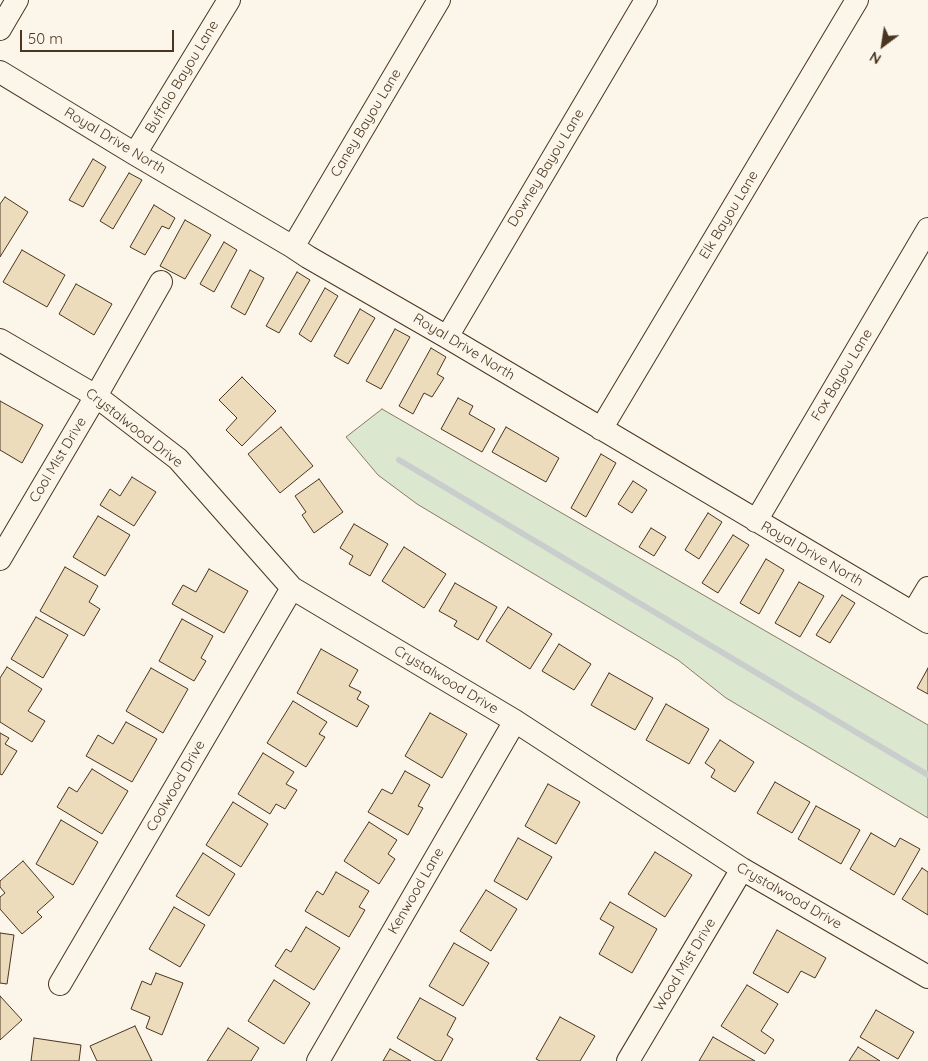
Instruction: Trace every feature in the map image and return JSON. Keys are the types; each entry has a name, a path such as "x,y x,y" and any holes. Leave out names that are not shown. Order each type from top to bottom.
{"street":[{"path":"0,29 17,0"},
{"name":"Buffalo Bayou Lane","path":"136,154 229,0"},
{"name":"Caney Bayou Lane","path":"293,247 439,0"},
{"name":"Downey Bayou Lane","path":"447,337 646,0"},
{"name":"Elk Bayou Lane","path":"601,429 857,0"},
{"name":"Royal Drive North","path":"0,72 308,257 447,337 921,618"},
{"name":"Fox Bayou Lane","path":"756,521 928,229"},
{"name":"Cool Mist Drive","path":"0,559 161,282"},
{"name":"Crystalwood Drive","path":"0,340 96,396 178,459 292,588 515,721 742,869 928,978"},
{"name":"Coolwood Drive","path":"60,984 292,588"},
{"path":"921,618 928,588"},
{"name":"Kenwood Lane","path":"318,1061 515,721"},
{"name":"Wood Mist Drive","path":"628,1061 742,869"}],"green space":[{"path":"382,409 928,725 928,818 726,698 678,660 417,504 378,475 346,437"}],"building":[{"path":"93,159 106,167 83,207 69,200"},
{"path":"129,173 142,180 113,229 100,221"},
{"path":"5,197 28,212 0,257 0,204"},
{"path":"154,205 175,218 169,229 162,226 145,255 130,247"},
{"path":"185,220 211,235 185,279 160,266"},
{"path":"224,242 237,250 214,292 200,284"},
{"path":"22,250 65,275 47,307 3,282"},
{"path":"250,270 264,278 245,315 231,307"},
{"path":"297,272 310,280 279,333 266,326"},
{"path":"76,284 112,304 94,335 59,314"},
{"path":"325,288 338,296 311,342 299,334"},
{"path":"360,309 375,318 348,364 334,356"},
{"path":"395,329 410,337 381,389 366,381"},
{"path":"431,348 446,357 437,374 444,378 432,397 424,393 413,414 399,406"},
{"path":"242,377 276,411 242,446 226,430 237,418 219,400"},
{"path":"458,398 473,406 469,414 495,429 482,452 441,429"},
{"path":"0,401 43,425 22,463 0,450"},
{"path":"281,427 313,466 280,493 248,454"},
{"path":"506,427 559,458 546,482 492,452"},
{"path":"601,454 616,463 586,517 571,508"},
{"path":"132,477 156,492 134,526 100,505 110,489 120,496"},
{"path":"319,479 343,512 314,533 302,515 306,512 295,496"},
{"path":"633,481 647,490 632,513 618,504"},
{"path":"708,513 722,522 699,559 685,550"},
{"path":"98,516 130,535 105,576 73,557"},
{"path":"354,524 388,544 370,576 349,564 353,556 340,548"},
{"path":"651,528 666,537 654,556 639,547"},
{"path":"733,535 749,545 718,593 702,583"},
{"path":"404,547 446,574 424,608 382,581"},
{"path":"766,559 784,570 759,614 740,603"},
{"path":"65,567 98,586 89,602 100,609 84,636 40,611"},
{"path":"209,569 248,591 224,633 172,604 183,585 196,592"},
{"path":"799,582 824,596 800,637 775,623"},
{"path":"455,583 497,607 478,640 454,626 457,621 439,611"},
{"path":"842,595 855,603 830,643 816,635"},
{"path":"508,607 552,634 530,669 486,641"},
{"path":"36,617 68,635 43,678 11,659"},
{"path":"182,619 213,636 201,658 206,661 194,681 159,661"},
{"path":"559,644 591,664 574,690 542,671"},
{"path":"321,649 358,670 349,686 361,692 357,699 369,706 357,727 297,693"},
{"path":"7,667 42,689 28,711 45,721 32,742 0,722 0,678"},
{"path":"151,668 188,689 163,733 126,711"},
{"path":"928,668 928,694 917,688"},
{"path":"609,673 653,698 635,730 591,705"},
{"path":"293,701 327,722 319,734 325,737 306,767 267,743"},
{"path":"666,704 709,729 689,764 646,740"},
{"path":"430,713 467,734 442,778 405,756"},
{"path":"126,722 157,739 132,782 86,756 98,735 113,744"},
{"path":"0,733 9,738 5,744 17,751 2,775 0,774"},
{"path":"720,740 754,762 735,792 711,777 715,770 705,763"},
{"path":"263,753 294,772 286,784 297,790 285,809 276,804 270,814 238,794"},
{"path":"92,769 128,791 102,834 57,807 69,787 77,792"},
{"path":"405,771 430,785 418,806 423,808 408,835 368,812 382,789 392,794"},
{"path":"775,782 810,802 792,833 757,813"},
{"path":"548,784 580,802 556,844 525,826"},
{"path":"233,802 268,824 241,867 206,845"},
{"path":"816,806 860,830 841,864 798,839"},
{"path":"61,820 98,842 73,885 36,864"},
{"path":"369,822 397,840 388,854 395,859 379,884 344,861"},
{"path":"871,833 895,847 900,838 920,849 894,895 850,869"},
{"path":"518,838 552,857 527,900 494,881"},
{"path":"655,852 692,875 665,917 628,894"},
{"path":"203,853 235,874 209,916 176,896"},
{"path":"23,861 54,897 37,912 42,917 22,934 0,909 0,897 5,893 0,887 0,881"},
{"path":"922,868 928,872 928,915 902,899"},
{"path":"336,872 369,891 359,907 365,910 349,937 305,911 317,891 323,895"},
{"path":"486,890 517,909 491,951 460,931"},
{"path":"610,902 657,929 632,973 599,954 614,927 600,919"},
{"path":"174,907 205,925 180,967 149,949"},
{"path":"306,927 340,948 314,990 275,966 286,949 291,952"},
{"path":"777,930 826,958 815,978 801,971 788,993 753,973"},
{"path":"0,933 14,935 7,984 0,983"},
{"path":"454,943 489,963 463,1006 429,986"},
{"path":"156,973 183,983 162,1035 146,1028 150,1017 131,1009 142,981 151,985"},
{"path":"274,980 310,1003 284,1044 248,1021"},
{"path":"747,985 778,1004 761,1031 774,1040 765,1054 721,1026"},
{"path":"0,996 22,1020 0,1040"},
{"path":"420,998 456,1018 447,1035 453,1039 441,1061 436,1061 397,1038"},
{"path":"876,1010 914,1032 898,1059 860,1037"},
{"path":"560,1017 595,1036 580,1061 540,1061 536,1059"},
{"path":"135,1026 152,1061 97,1061 90,1046"},
{"path":"228,1028 259,1048 251,1061 207,1061"},
{"path":"713,1037 755,1061 699,1061"},
{"path":"34,1038 81,1045 79,1061 31,1061"},
{"path":"858,1047 880,1061 849,1061"},
{"path":"390,1049 411,1061 383,1061"}],"waterway":[{"path":"399,460 928,775"}]}
